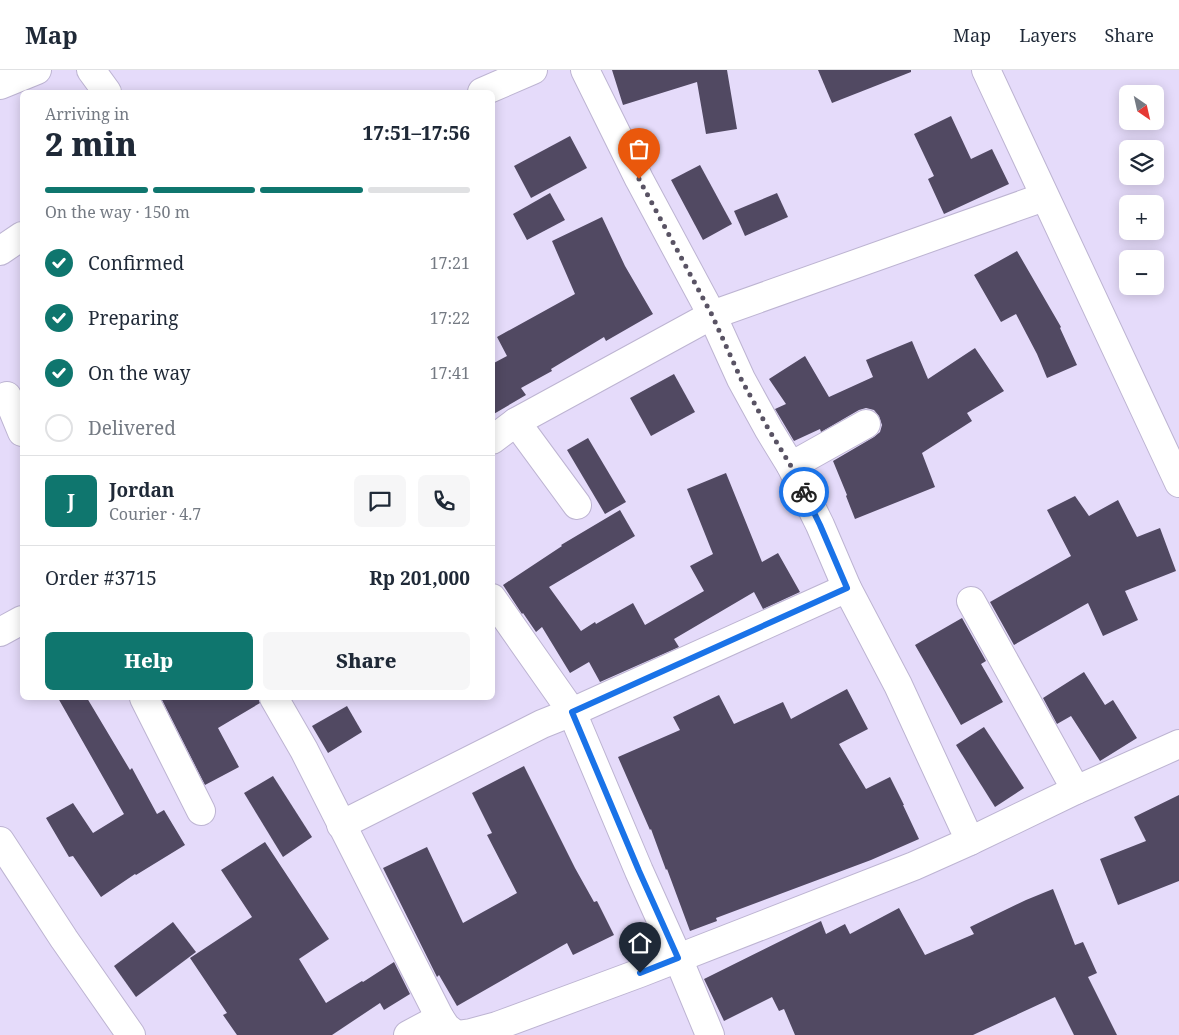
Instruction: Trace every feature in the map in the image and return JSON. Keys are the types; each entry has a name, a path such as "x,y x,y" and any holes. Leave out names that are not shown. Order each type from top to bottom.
{"street":[{"path":"0,85 37,70"},
{"path":"91,70 106,90"},
{"path":"487,90 533,70"},
{"path":"585,70 639,179 712,315 741,379 791,466 820,525 847,588 898,685 970,841"},
{"path":"986,70 1179,483"},
{"path":"495,438 516,422 712,315 1044,197"},
{"path":"0,251 20,237"},
{"path":"10,394 20,426"},
{"path":"516,422 577,506"},
{"path":"791,466 866,424"},
{"path":"342,825 559,718 847,588"},
{"path":"971,601 1076,790"},
{"path":"495,603 559,718 635,862 660,965 710,1035"},
{"path":"0,632 20,621"},
{"path":"145,700 201,811"},
{"path":"275,700 304,750 451,1029"},
{"path":"408,1035 451,1029 471,1033 498,1030 914,866 1179,744"},
{"path":"0,841 64,939 131,1035"}],"building":[{"path":"612,70 727,70 737,129 706,134 697,82 623,105"},
{"path":"818,70 911,70 911,72 832,103"},
{"path":"951,116 971,159 992,149 1009,184 944,214 928,179 934,176 914,134"},
{"path":"570,136 587,168 531,198 514,166"},
{"path":"700,165 732,224 703,240 671,180"},
{"path":"550,193 565,220 527,240 513,214"},
{"path":"777,193 788,217 745,236 734,211"},
{"path":"602,217 625,266 653,314 606,341 604,337 551,369 552,371 521,388 526,395 495,413 495,362 507,356 497,337 575,294 552,241"},
{"path":"1017,251 1061,327 1077,365 1047,378 1016,314 1001,322 974,275"},
{"path":"912,341 928,379 975,348 1004,391 967,413 972,421 922,453 935,487 855,519 833,461 880,432 882,425 879,416 874,410 866,408 859,410 821,432 820,429 794,441 775,409 786,404 769,379 805,356 829,397 873,377 866,360"},
{"path":"674,374 695,412 651,436 630,398"},
{"path":"588,438 626,502 605,514 567,450"},
{"path":"726,473 762,562 778,553 800,592 763,609 754,592 674,639 679,647 600,682 589,662 570,673 542,627 536,632 503,585 561,545 620,510 635,536 549,587 581,631 633,603 645,625 704,591 690,566 713,554 687,489"},
{"path":"1075,496 1089,516 1118,500 1137,537 1160,528 1176,571 1125,591 1138,620 1103,636 1088,603 1014,645 990,602 1071,556 1047,510"},
{"path":"962,618 986,661 981,664 1003,702 961,725 915,645"},
{"path":"1084,672 1105,705 1113,700 1137,738 1100,761 1071,716 1057,724 1043,698"},
{"path":"847,689 868,729 839,744 866,789 890,777 919,839 871,860 716,918 717,921 690,931 651,829 618,757 680,730 673,717 719,695 734,724 783,702 791,719"},
{"path":"59,700 88,700 130,770 132,768 157,814 164,810 185,845 135,874 101,897 73,856 69,857 46,818 73,803 93,833 124,814"},
{"path":"162,700 259,700 260,703 218,728 239,767 205,785"},
{"path":"347,706 362,732 328,753 312,726"},
{"path":"984,727 1024,788 995,807 956,745"},
{"path":"524,766 575,868 594,902 597,901 614,935 573,955 567,943 457,1006 439,975 437,977 383,868 427,847 463,923 517,893 487,835 492,833 472,793"},
{"path":"273,776 312,837 283,857 244,793"},
{"path":"1179,795 1179,881 1118,905 1100,859 1146,841 1134,817"},
{"path":"265,842 329,939 299,959 326,1003 394,962 410,994 384,1010 380,1003 332,1035 237,1035 223,1015 227,1013 190,958 252,917 221,870"},
{"path":"1053,889 1075,945 1083,942 1097,973 1088,977 1117,1035 1074,1035 1055,997 973,1035 795,1035 784,1009 779,1011 772,997 724,1021 704,979 821,921 826,934 845,924 850,934 899,908 925,955 974,934 970,927"},
{"path":"173,922 196,952 136,997 114,966"}],"way so far":[{"path":"639,179 712,315 741,379 804,492"}],"route":[{"path":"640,973 678,958 572,712 847,588 804,492"}]}
